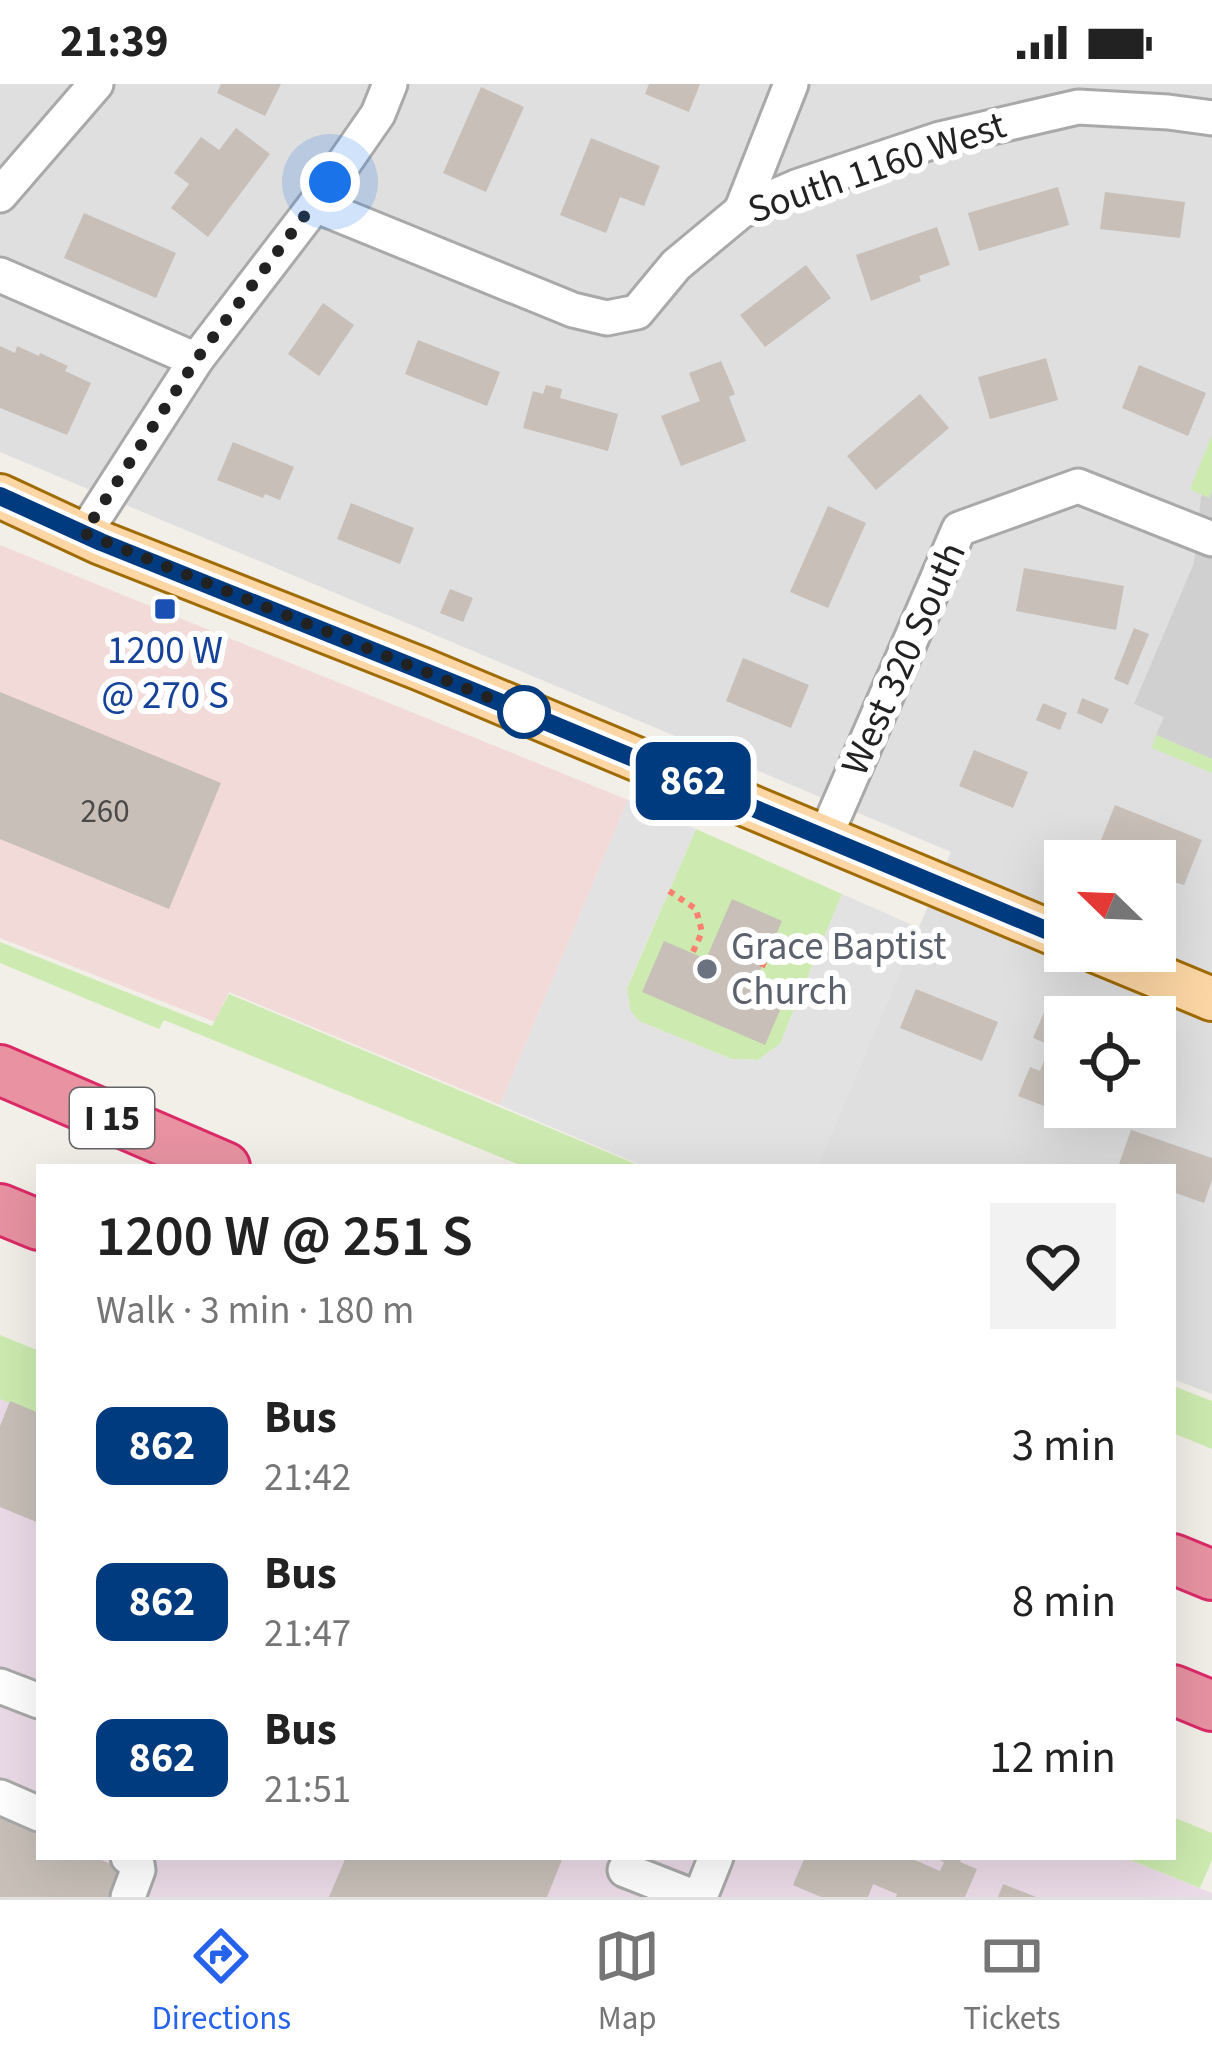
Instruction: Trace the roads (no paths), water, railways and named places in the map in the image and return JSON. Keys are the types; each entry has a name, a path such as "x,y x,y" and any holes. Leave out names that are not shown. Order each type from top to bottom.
{"highway":[{"name":"I 15","path":"0,1070 218,1164"},
{"path":"0,1208 36,1224"},
{"path":"1176,1560 1212,1575"},
{"path":"1176,1691 1212,1706"}],"main road":[{"path":"0,496 1044,929"},
{"path":"1146,972 1212,1000"}],"street":[{"path":"0,195 96,84"},
{"path":"84,533 196,360 378,114 390,84"},
{"path":"741,211 791,84"},
{"name":"South 1160 West","path":"315,205 573,310 607,318 638,312 676,265 741,211 796,187 940,139 1078,107 1173,98 1212,118"},
{"path":"0,274 196,360"},
{"name":"West 320 South","path":"825,837 959,529 1078,487 1212,539"},
{"path":"0,1686 36,1700"},
{"path":"0,1798 36,1813"},
{"path":"128,1897 138,1870 132,1860"},
{"path":"623,1875 697,1897 715,1860"}],"place":[{"name":"1200 W @ 270 S","path":"165,609"},
{"name":"Grace Baptist Church","path":"707,969"}]}
